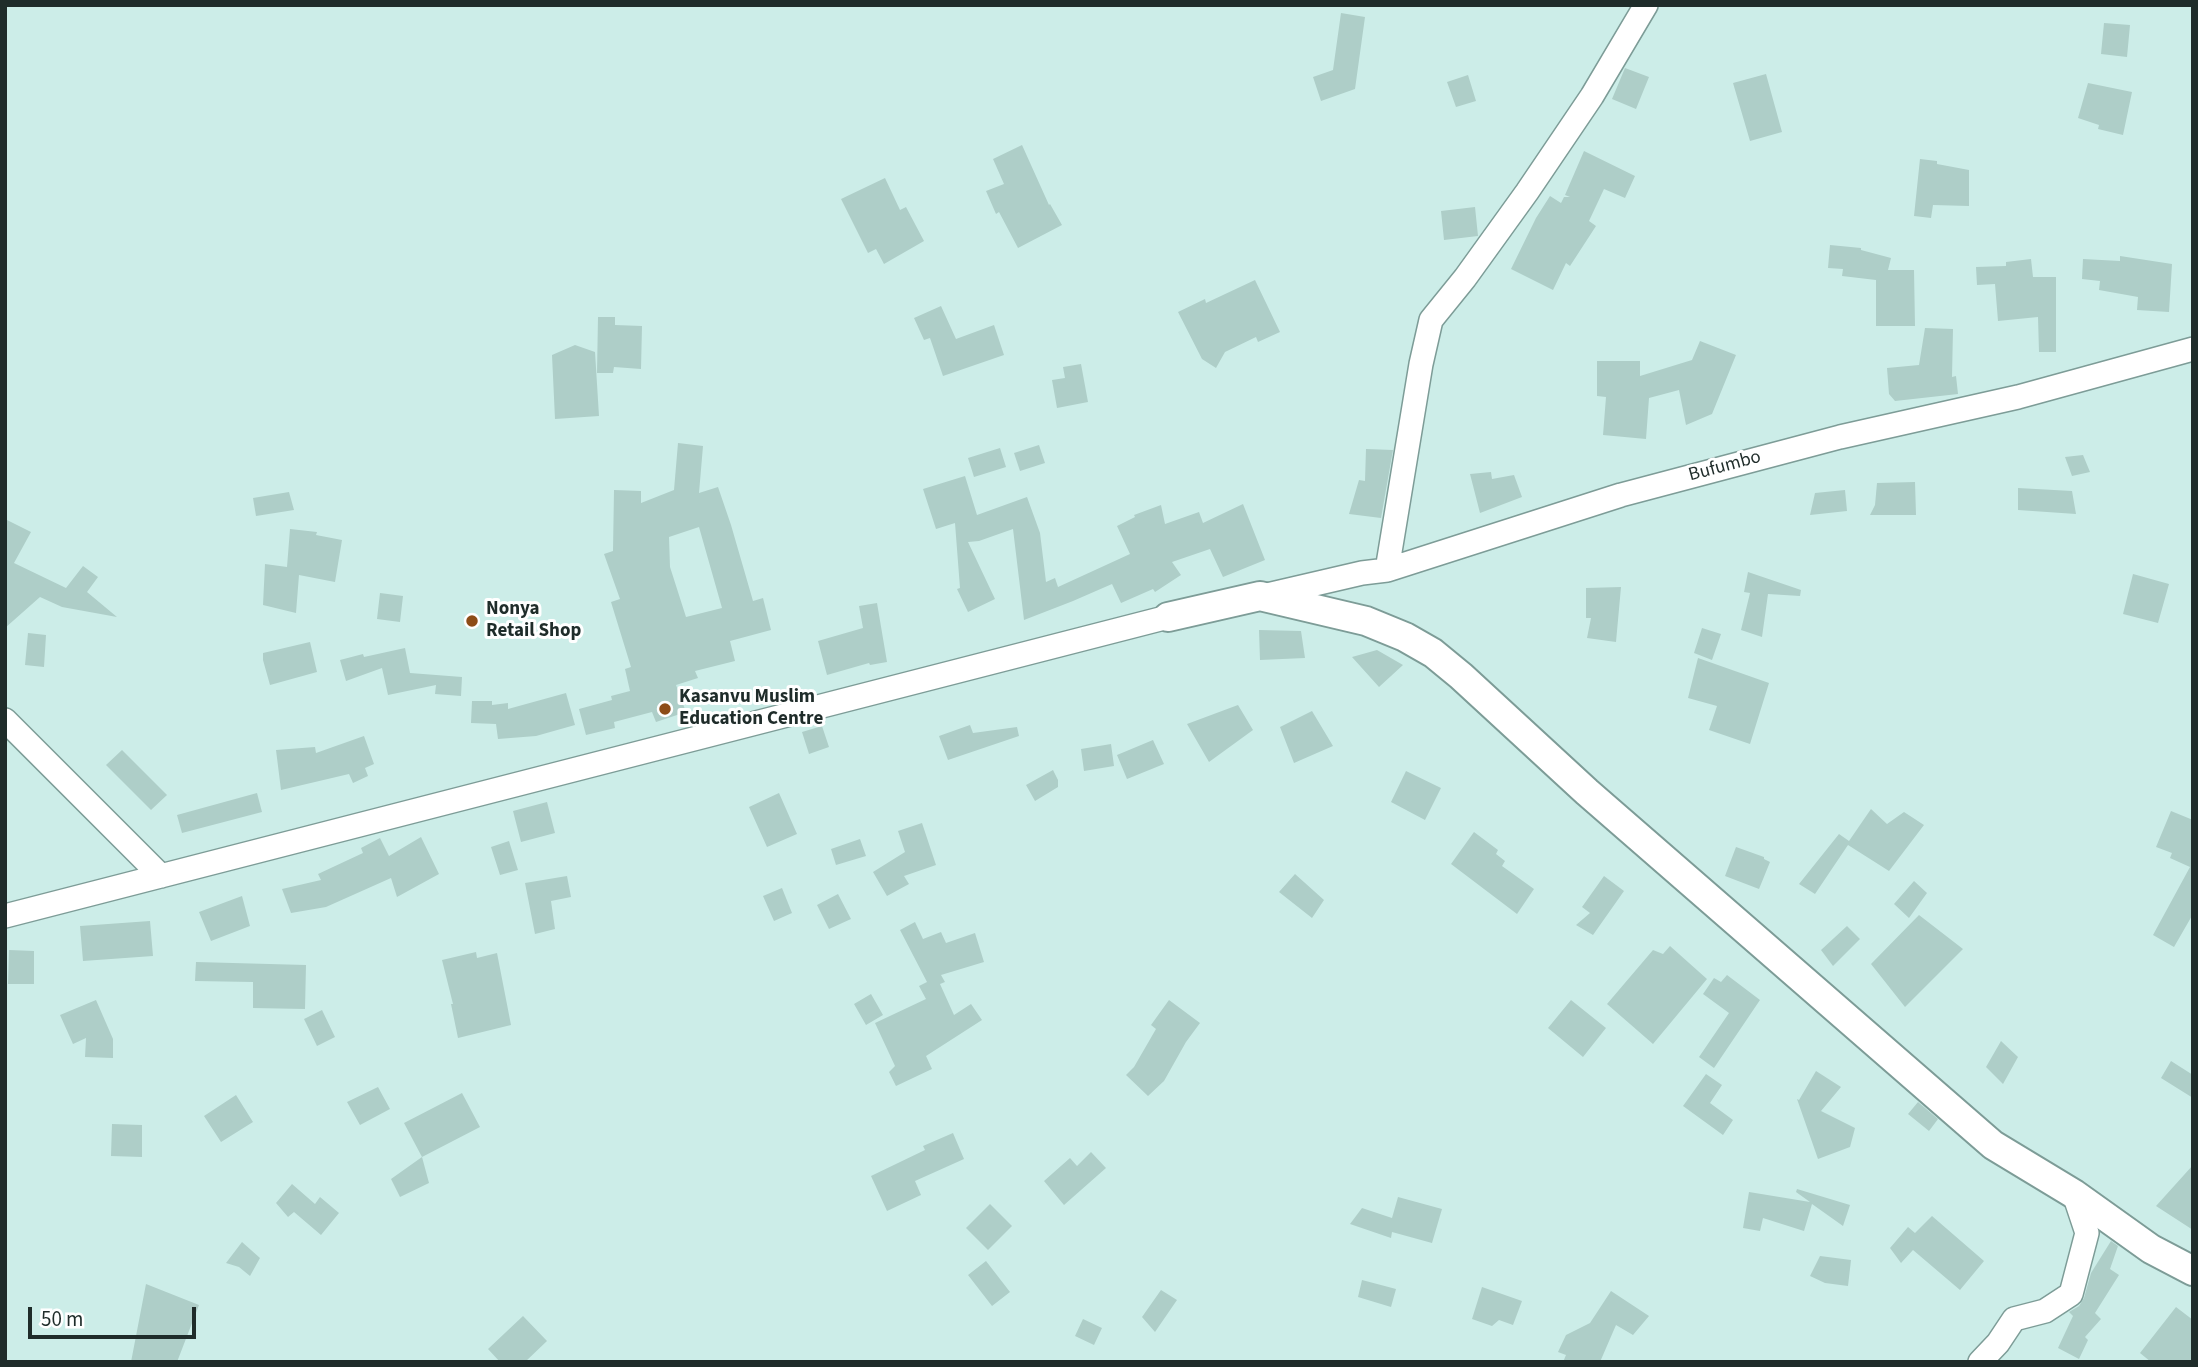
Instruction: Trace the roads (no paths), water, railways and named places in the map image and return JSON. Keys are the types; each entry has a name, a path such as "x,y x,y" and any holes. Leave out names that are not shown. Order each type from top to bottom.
{"street":[{"path":"1387,570 1421,364 1431,320 1527,192 1592,96 1646,5"},
{"name":"Bufumbo","path":"1260,596 1387,570 1621,495 1840,437 2018,397 2193,349"},
{"path":"5,916 1168,617 1260,596 1366,621 1405,636 1433,653 1587,792 1993,1145 2074,1194 2151,1249 2193,1271"},
{"path":"5,720 160,876"},
{"path":"1980,1362 1998,1343 2014,1319 2045,1311 2071,1294 2087,1233 2074,1194"}],"place":[{"name":"Nonya Retail Shop","path":"472,621"},
{"name":"Kasanvu Muslim Education Centre","path":"665,709"}]}
